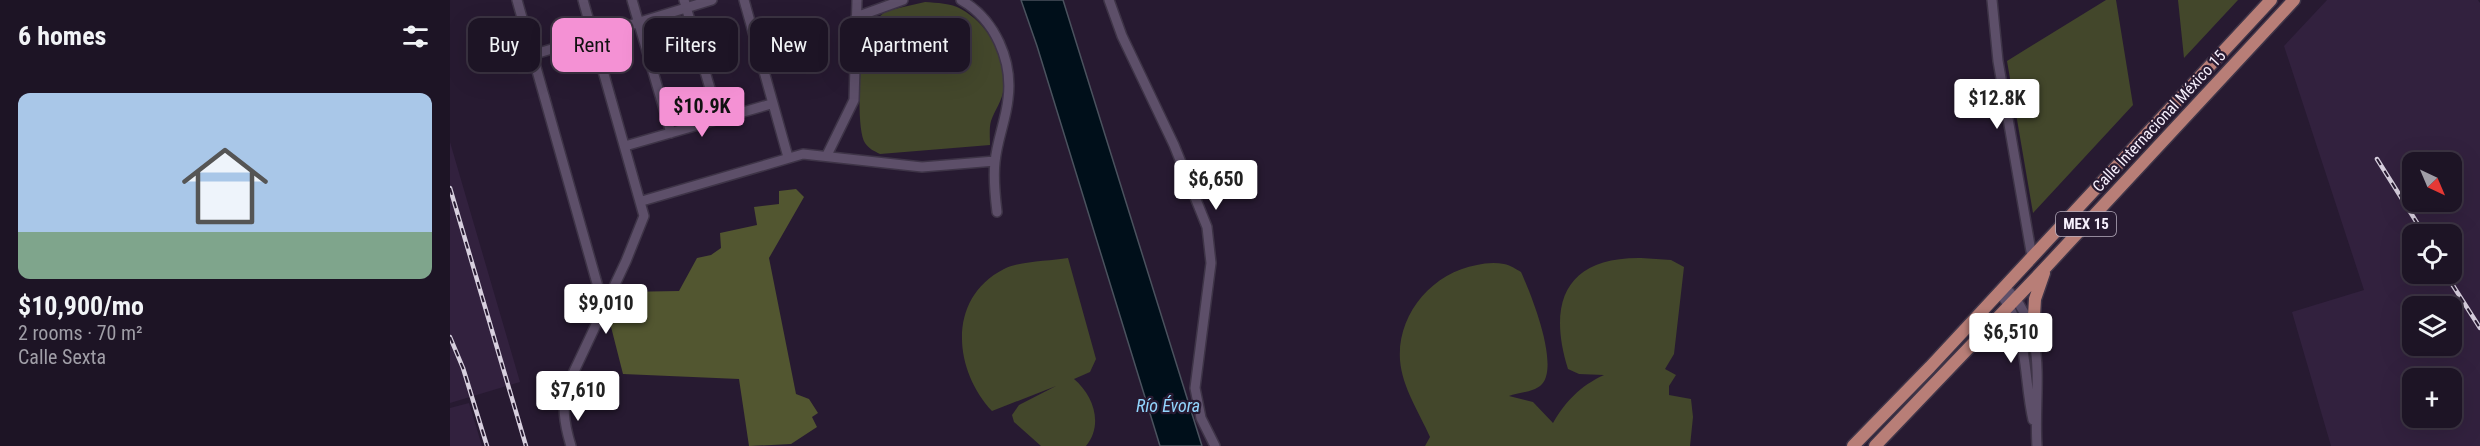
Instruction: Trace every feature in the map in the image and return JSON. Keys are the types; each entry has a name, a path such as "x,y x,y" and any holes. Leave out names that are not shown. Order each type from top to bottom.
{"main road":[{"name":"Calle Internacional México 15","path":"1853,446 1881,419 2271,0"},
{"name":"Calle Internacional México 15","path":"1875,446 2046,267 2294,0"},
{"path":"2033,333 2035,299 2046,267"},
{"path":"1972,344 1996,329 2004,328 2011,330 2021,339"}],"street":[{"path":"517,0 522,18"},
{"path":"583,0 588,18"},
{"path":"632,0 671,133"},
{"path":"632,24 685,4 712,0"},
{"path":"744,0 771,104 788,157"},
{"path":"827,156 854,100 857,0"},
{"path":"856,17 903,0"},
{"path":"961,0 974,9 992,29 1008,71 1008,99 995,161 993,185 997,212"},
{"path":"1109,0 1122,36 1185,172 1207,227 1211,262 1196,388 1201,418 1215,446"},
{"path":"1992,0 1998,61 2032,256"},
{"path":"685,4 719,119"},
{"path":"537,72 604,308"},
{"path":"571,446 563,402 569,382 626,261 644,216 642,201 603,72"},
{"path":"625,146 771,104"},
{"path":"642,201 803,154 922,167 995,161"},
{"path":"2001,289 2025,311 2033,333 2038,394 2036,428"},
{"path":"2013,302 2036,428 2037,446"}],"shaded area":[{"path":"2327,0 2478,0 2480,3 2480,446 2331,446 2292,312 2364,290 2284,46"},
{"path":"450,142 520,382 450,403"},
{"path":"469,403 482,446 450,446 450,408"}],"green space":[{"path":"2106,0 2116,0 2133,105 2033,213 2007,61"},
{"path":"2178,0 2238,0 2184,58"},
{"path":"925,2 944,4 971,15 987,32 999,53 1004,75 1002,97 991,121 990,145 880,154 865,143 860,121 861,72 970,72 970,18 878,18 886,11"},
{"path":"796,189 804,197 769,258 796,394 809,399 818,413 812,417 817,427 791,444 749,446 739,379 623,374 608,315 621,292 679,291 697,258 711,255 721,248 720,233 757,225 754,207 779,204 779,191"},
{"path":"1068,258 1096,359 1090,372 1074,379 1091,401 1095,419 1094,428 1086,446 1041,446 1014,422 1012,415 1019,405 1056,386 992,411 979,394 969,375 962,335 965,316 973,298 986,282 1010,266"},
{"path":"1641,258 1671,260 1684,267 1674,354 1665,369 1676,375 1669,386 1669,395 1691,399 1693,417 1690,446 1425,446 1430,437 1404,380 1400,360 1404,327 1411,312 1432,286 1461,269 1483,264 1504,264 1521,272 1537,312 1548,364 1546,377 1540,386 1509,396 1533,402 1553,423 1574,395 1604,375 1579,374 1568,369 1560,323 1562,304 1568,288 1579,275 1595,266 1615,260"}],"water":[{"name":"Río Évora","path":"1021,0 1063,0 1202,446 1160,446"}],"railway":[{"path":"2377,159 2418,224"},
{"path":"450,188 526,446"},
{"path":"2452,284 2480,328"},
{"path":"450,337 463,368 487,446"}]}
